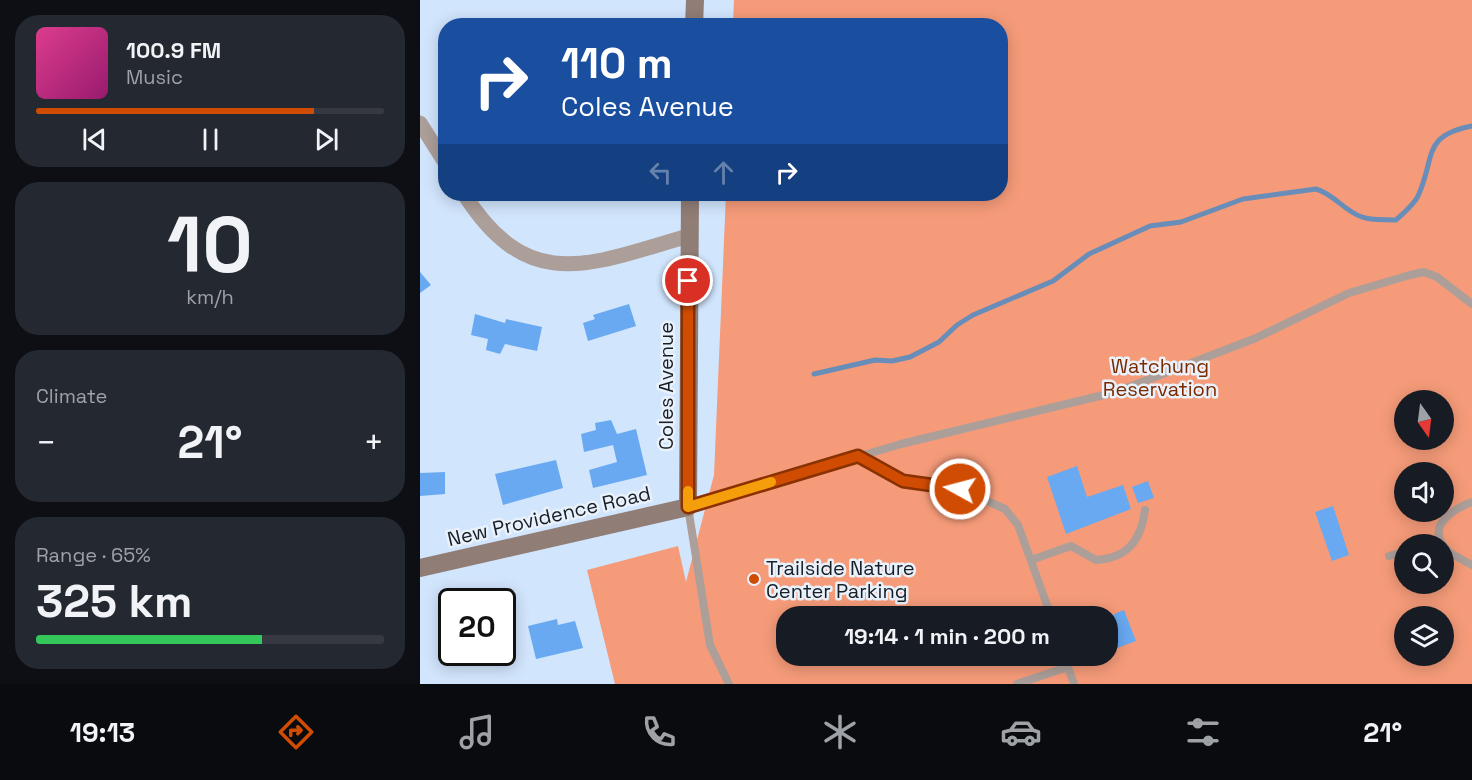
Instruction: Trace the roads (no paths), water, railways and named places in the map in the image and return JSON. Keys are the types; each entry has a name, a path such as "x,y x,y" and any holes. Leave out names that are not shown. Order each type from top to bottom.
{"street":[{"path":"694,18 695,0"},
{"path":"420,123 438,151"},
{"path":"469,201 486,226 503,242 523,254 557,264 580,265 600,261 688,236"},
{"name":"Coles Avenue","path":"688,507 690,201"},
{"name":"New Providence Road","path":"420,568 688,507"}],"lane":[{"path":"729,684 710,645 688,507 858,456 1116,392 1256,338 1349,293 1410,275 1424,273 1437,277 1472,304"},
{"path":"858,456 903,481 960,489 994,502 1005,509 1018,525 1047,606"},
{"path":"1440,534 1439,530 1444,519 1451,511 1472,502"},
{"path":"1031,560 1071,546 1096,560 1123,553 1142,533 1144,510"},
{"path":"1389,556 1394,555"},
{"path":"1454,555 1472,565"},
{"path":"1017,684 1068,667 1074,684"}],"waterway":[{"path":"814,374 875,360 892,361 910,357 939,342 957,325 973,315 1053,281 1089,254 1150,226 1181,222 1243,199 1316,189 1362,217 1396,220 1418,196 1437,142 1456,130 1472,126"}],"place":[{"name":"Trailside Nature Center Parking","path":"754,579"}],"park label":[{"name":"Watchung Reservation","path":"1160,378"}]}
